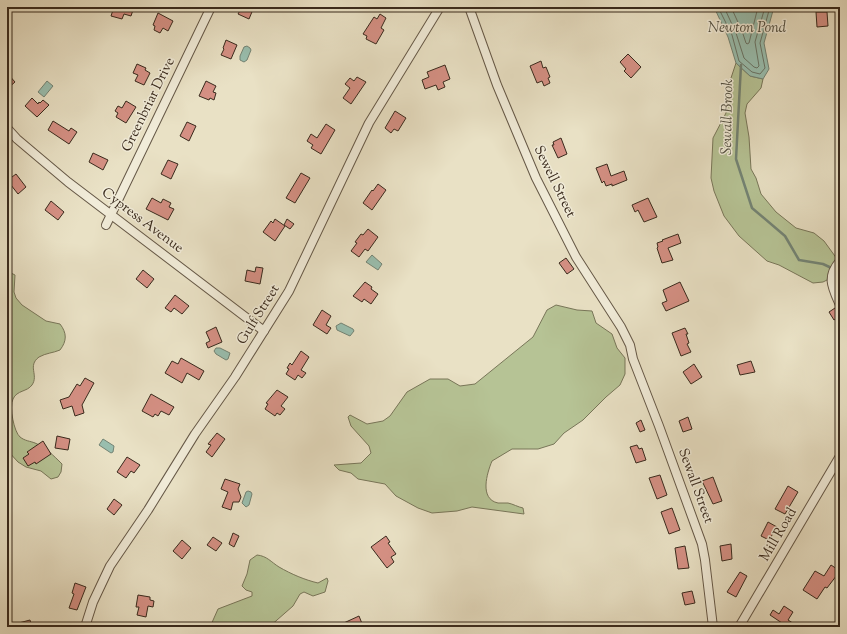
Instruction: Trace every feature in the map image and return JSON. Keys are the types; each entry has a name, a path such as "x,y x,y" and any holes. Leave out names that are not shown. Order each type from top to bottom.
{"street":[{"name":"Greenbriar Drive","path":"106,225 211,7"},
{"name":"Gulf Street","path":"85,627 92,602 110,566 148,510 195,434 235,377 289,291 369,122 440,7"},
{"name":"Sewell Street","path":"469,7 485,52 536,178 576,257 621,327 630,345 633,359"},
{"name":"Cypress Avenue","path":"7,128 17,139 65,179 264,331"},
{"path":"836,266 830,281 840,305"},
{"name":"Sewall Street","path":"633,359 702,544 713,627"},
{"name":"Mill Road","path":"739,627 840,456"}],"shaded area":[{"path":"736,63 750,76 763,79 761,88 747,104 745,113 749,137 751,169 756,178 761,194 776,212 796,228 814,233 824,241 840,263 839,274 823,282 813,283 779,265 767,261 739,236 724,216 714,191 711,178 713,138 726,113 731,78"},
{"path":"7,271 15,275 14,292 16,298 22,305 46,321 60,324 65,334 65,340 60,350 39,357 36,360 33,367 34,381 32,385 17,394 12,403 14,425 20,437 42,447 62,464 61,472 58,477 51,479 41,471 26,467 18,462 7,450"},
{"path":"556,305 577,310 592,311 596,323 612,334 617,348 625,358 625,374 620,385 583,420 564,433 554,444 538,449 512,449 492,461 488,472 486,485 488,496 492,501 498,503 508,503 523,508 524,514 472,507 457,511 432,513 418,508 396,496 385,484 358,479 351,473 339,470 334,465 361,463 371,453 369,446 351,426 348,417 350,415 367,424 383,421 390,416 407,392 430,379 448,379 460,386 475,384 533,337 547,310"},
{"path":"257,555 266,558 284,570 308,580 318,583 327,578 328,581 325,592 313,596 304,592 300,594 293,606 269,627 210,627 218,609 252,596 252,592 246,590 242,586 247,574 250,560"}],"water":[{"name":"Newton Pond","path":"714,7 774,7 764,43 769,69 763,79 750,76 736,63 728,37"},
{"path":"247,46 251,50 247,60 244,62 240,60 240,56 244,47"},
{"path":"47,81 53,86 44,97 38,92"},
{"path":"372,255 382,264 378,270 366,262"},
{"path":"341,323 353,329 354,331 350,336 337,330 336,326"},
{"path":"216,348 220,348 230,353 228,359 226,360 216,354 214,351"},
{"path":"103,439 114,446 113,452 111,453 99,445"},
{"path":"248,491 252,494 249,505 246,507 242,503 246,492"}],"building":[{"path":"114,7 134,7 131,16 124,14 122,19 111,16"},
{"path":"242,7 254,7 249,19 238,14"},
{"path":"816,12 827,12 828,26 817,27"},
{"path":"158,13 173,21 168,31 163,28 160,33 154,30 155,26 153,25"},
{"path":"380,14 386,18 381,28 384,30 376,44 366,39 367,36 363,34 374,17 377,19"},
{"path":"226,40 237,45 231,59 221,55"},
{"path":"628,54 641,67 631,78 624,71 626,69 620,62"},
{"path":"541,61 543,68 546,67 550,77 548,78 550,83 544,86 542,81 537,83 530,66"},
{"path":"137,64 146,68 145,70 150,73 144,85 135,81 138,75 133,73"},
{"path":"445,65 450,79 443,82 445,87 438,90 436,85 425,89 422,80 429,77 427,72"},
{"path":"7,73 15,82 7,89"},
{"path":"357,77 366,82 351,104 343,98 350,88 345,84 350,78 354,81"},
{"path":"206,81 216,86 213,92 216,93 214,100 210,98 209,100 199,96"},
{"path":"32,98 38,104 43,100 49,105 37,117 25,106"},
{"path":"126,101 136,107 126,123 116,117 118,113 115,111 118,106 122,108"},
{"path":"395,111 406,118 398,131 394,129 391,133 385,128"},
{"path":"53,121 69,131 71,128 77,132 69,144 48,130"},
{"path":"187,122 196,126 189,141 180,136"},
{"path":"326,124 335,130 321,154 311,148 313,145 307,141 311,134 317,138"},
{"path":"561,138 567,154 558,158 552,145 554,145 553,142"},
{"path":"93,153 108,160 103,170 89,162"},
{"path":"168,160 178,164 171,179 161,174"},
{"path":"607,164 611,176 624,171 627,180 612,186 612,184 606,186 604,181 602,183 596,168"},
{"path":"7,170 12,177 16,174 26,187 18,194 7,180"},
{"path":"301,173 310,178 295,203 286,198"},
{"path":"378,184 386,190 372,210 363,203"},
{"path":"152,198 161,203 163,199 171,203 169,207 174,209 168,220 146,209"},
{"path":"648,198 657,217 644,222 638,210 635,212 632,205"},
{"path":"51,201 64,212 58,220 45,210"},
{"path":"275,219 285,226 275,241 263,232 271,221 273,223"},
{"path":"287,219 294,224 290,229 284,225"},
{"path":"368,229 378,237 368,251 365,249 359,257 351,251 361,234 363,235"},
{"path":"678,234 681,243 668,248 673,260 662,263 657,248 657,243"},
{"path":"566,258 574,269 567,274 559,263"},
{"path":"256,267 263,268 260,284 245,281 247,270 255,272"},
{"path":"143,270 154,279 147,288 136,279"},
{"path":"365,282 378,294 371,304 364,299 362,302 353,296"},
{"path":"680,282 689,301 666,311 662,303 667,301 663,290"},
{"path":"175,295 189,306 182,314 174,308 171,312 165,308"},
{"path":"835,308 840,316 834,320 829,312"},
{"path":"322,310 331,316 326,325 331,328 327,334 313,325"},
{"path":"216,327 222,342 208,348 206,343 210,341 206,332"},
{"path":"685,328 688,334 686,334 689,343 687,344 691,352 681,356 672,333"},
{"path":"301,351 309,357 301,370 306,373 302,378 298,375 295,380 286,374 289,369 287,368 290,363 292,365"},
{"path":"181,358 204,371 199,380 187,373 182,383 165,373 172,361 178,364"},
{"path":"751,361 755,372 740,375 737,365"},
{"path":"694,364 702,377 691,384 683,372"},
{"path":"85,378 94,383 82,405 84,413 75,416 72,406 63,409 60,400 69,397 77,384 80,386"},
{"path":"277,390 288,397 281,406 285,409 280,415 277,413 275,416 265,409 268,404 266,403"},
{"path":"151,394 174,407 169,415 161,411 158,416 155,414 153,417 142,411"},
{"path":"688,417 692,429 683,432 679,421"},
{"path":"641,420 645,430 640,432 636,423"},
{"path":"217,433 225,439 212,457 206,452 211,445 208,444"},
{"path":"57,436 70,439 68,450 55,448"},
{"path":"43,441 51,454 36,464 35,462 28,466 23,458 29,454 27,452"},
{"path":"637,445 639,449 642,448 646,460 636,463 630,447"},
{"path":"127,457 140,465 134,473 131,471 126,478 117,472"},
{"path":"660,475 667,495 657,499 649,478"},
{"path":"713,477 722,501 713,504 702,481"},
{"path":"225,479 240,484 238,489 241,497 239,502 233,502 231,510 222,507 228,492 221,489"},
{"path":"788,486 798,492 785,514 775,509"},
{"path":"114,499 122,505 114,515 107,509"},
{"path":"672,508 680,530 669,534 661,512"},
{"path":"768,522 777,527 769,540 761,536"},
{"path":"233,533 239,536 234,547 229,544"},
{"path":"386,536 390,542 388,543 396,554 391,557 394,562 387,568 371,547"},
{"path":"213,537 222,543 216,551 207,545"},
{"path":"182,540 191,548 182,559 173,551"},
{"path":"731,544 732,559 722,561 720,546"},
{"path":"685,546 689,568 678,569 675,548"},
{"path":"831,565 840,571 827,588 825,587 817,599 803,590 815,571 824,576"},
{"path":"740,572 747,576 736,597 727,592"},
{"path":"75,583 86,587 77,610 69,608 74,594 72,593"},
{"path":"692,591 695,603 685,605 682,593"},
{"path":"138,595 150,597 150,600 154,601 153,607 148,606 146,617 137,615 139,607 136,607"},
{"path":"784,606 793,612 788,620 799,627 788,627 770,615 773,610 779,614"},
{"path":"359,616 363,626 335,627"},
{"path":"30,620 32,627 11,627 11,625"}],"waterway":[{"name":"Sewall Brook","path":"741,65 736,159 752,208 785,236 799,260 823,264 840,272"}]}
